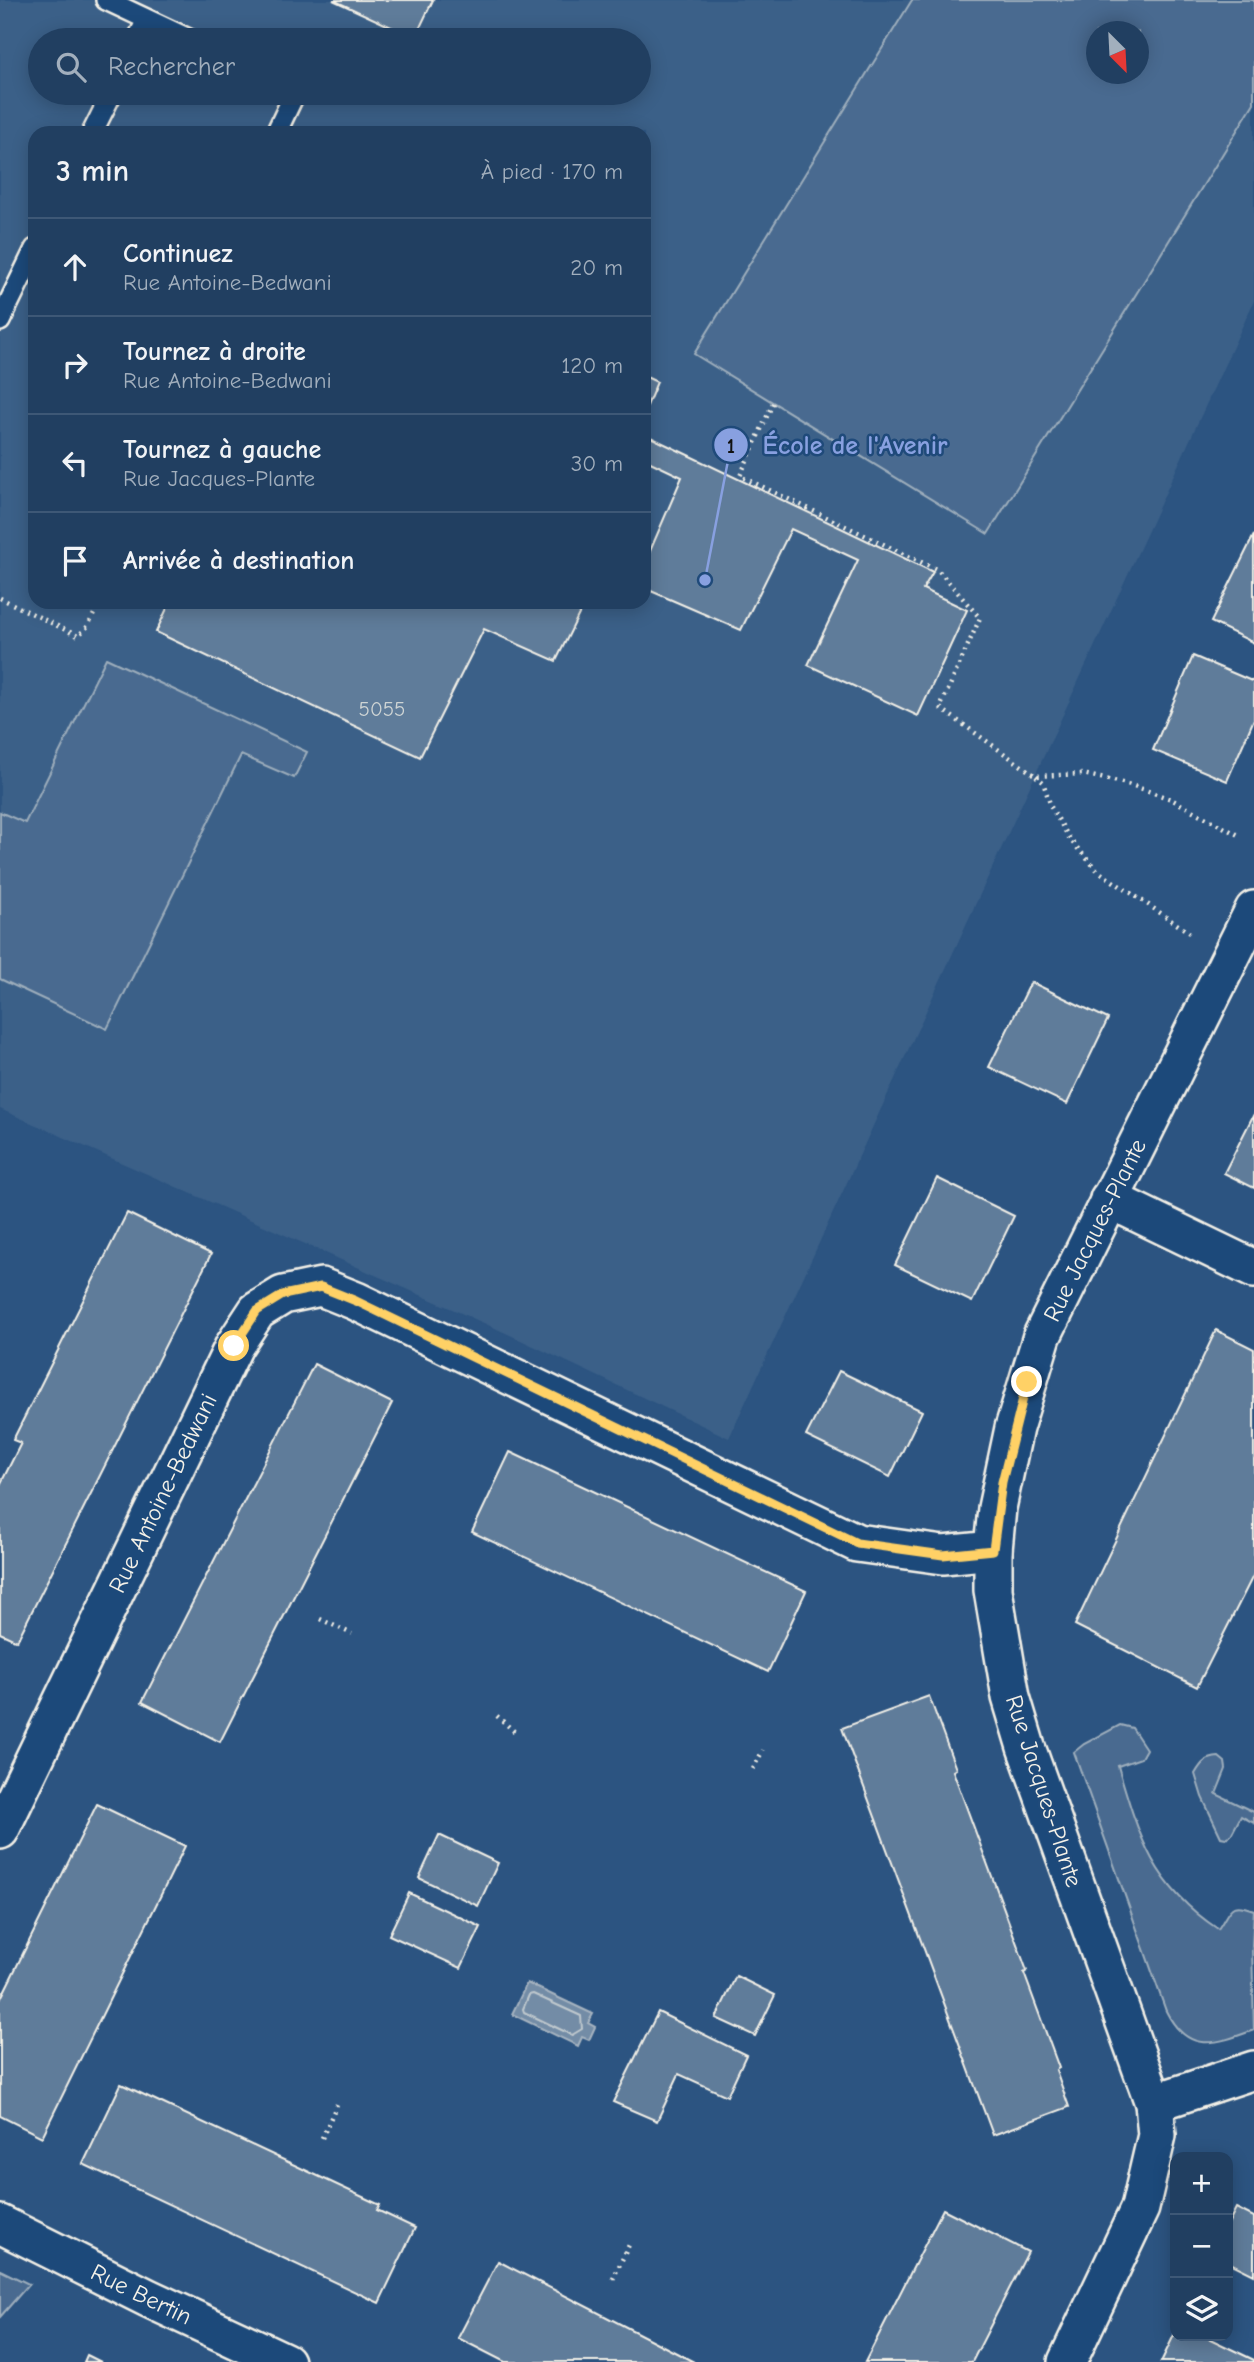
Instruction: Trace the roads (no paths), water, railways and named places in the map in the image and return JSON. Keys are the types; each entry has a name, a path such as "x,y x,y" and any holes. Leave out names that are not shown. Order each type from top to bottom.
{"street":[{"name":"Rue Jacques-Plante","path":"1067,2362 1140,2208 1157,2135 1154,2103 1026,1748 1011,1697 993,1590 997,1508 1014,1428 1042,1336 1254,910"},
{"path":"1109,1199 1254,1269"},
{"name":"Rue Antoine-Bedwani","path":"0,1830 234,1346 257,1311 283,1295 321,1287 356,1301 857,1543 943,1555 993,1550"},
{"path":"1154,2103 1254,2070"},
{"name":"Rue Bertin","path":"0,2224 148,2298 285,2362"}],"lane":[{"path":"106,0 165,28"},
{"path":"143,28 147,20"},
{"path":"95,126 105,105"},
{"path":"279,126 289,105"},
{"path":"0,321 28,264"}],"water":[{"path":"527,1983 593,2014 588,2023 595,2027 589,2040 582,2037 578,2046 512,2014"}],"place":[{"name":"École de l'Avenir","path":"705,580"}]}
